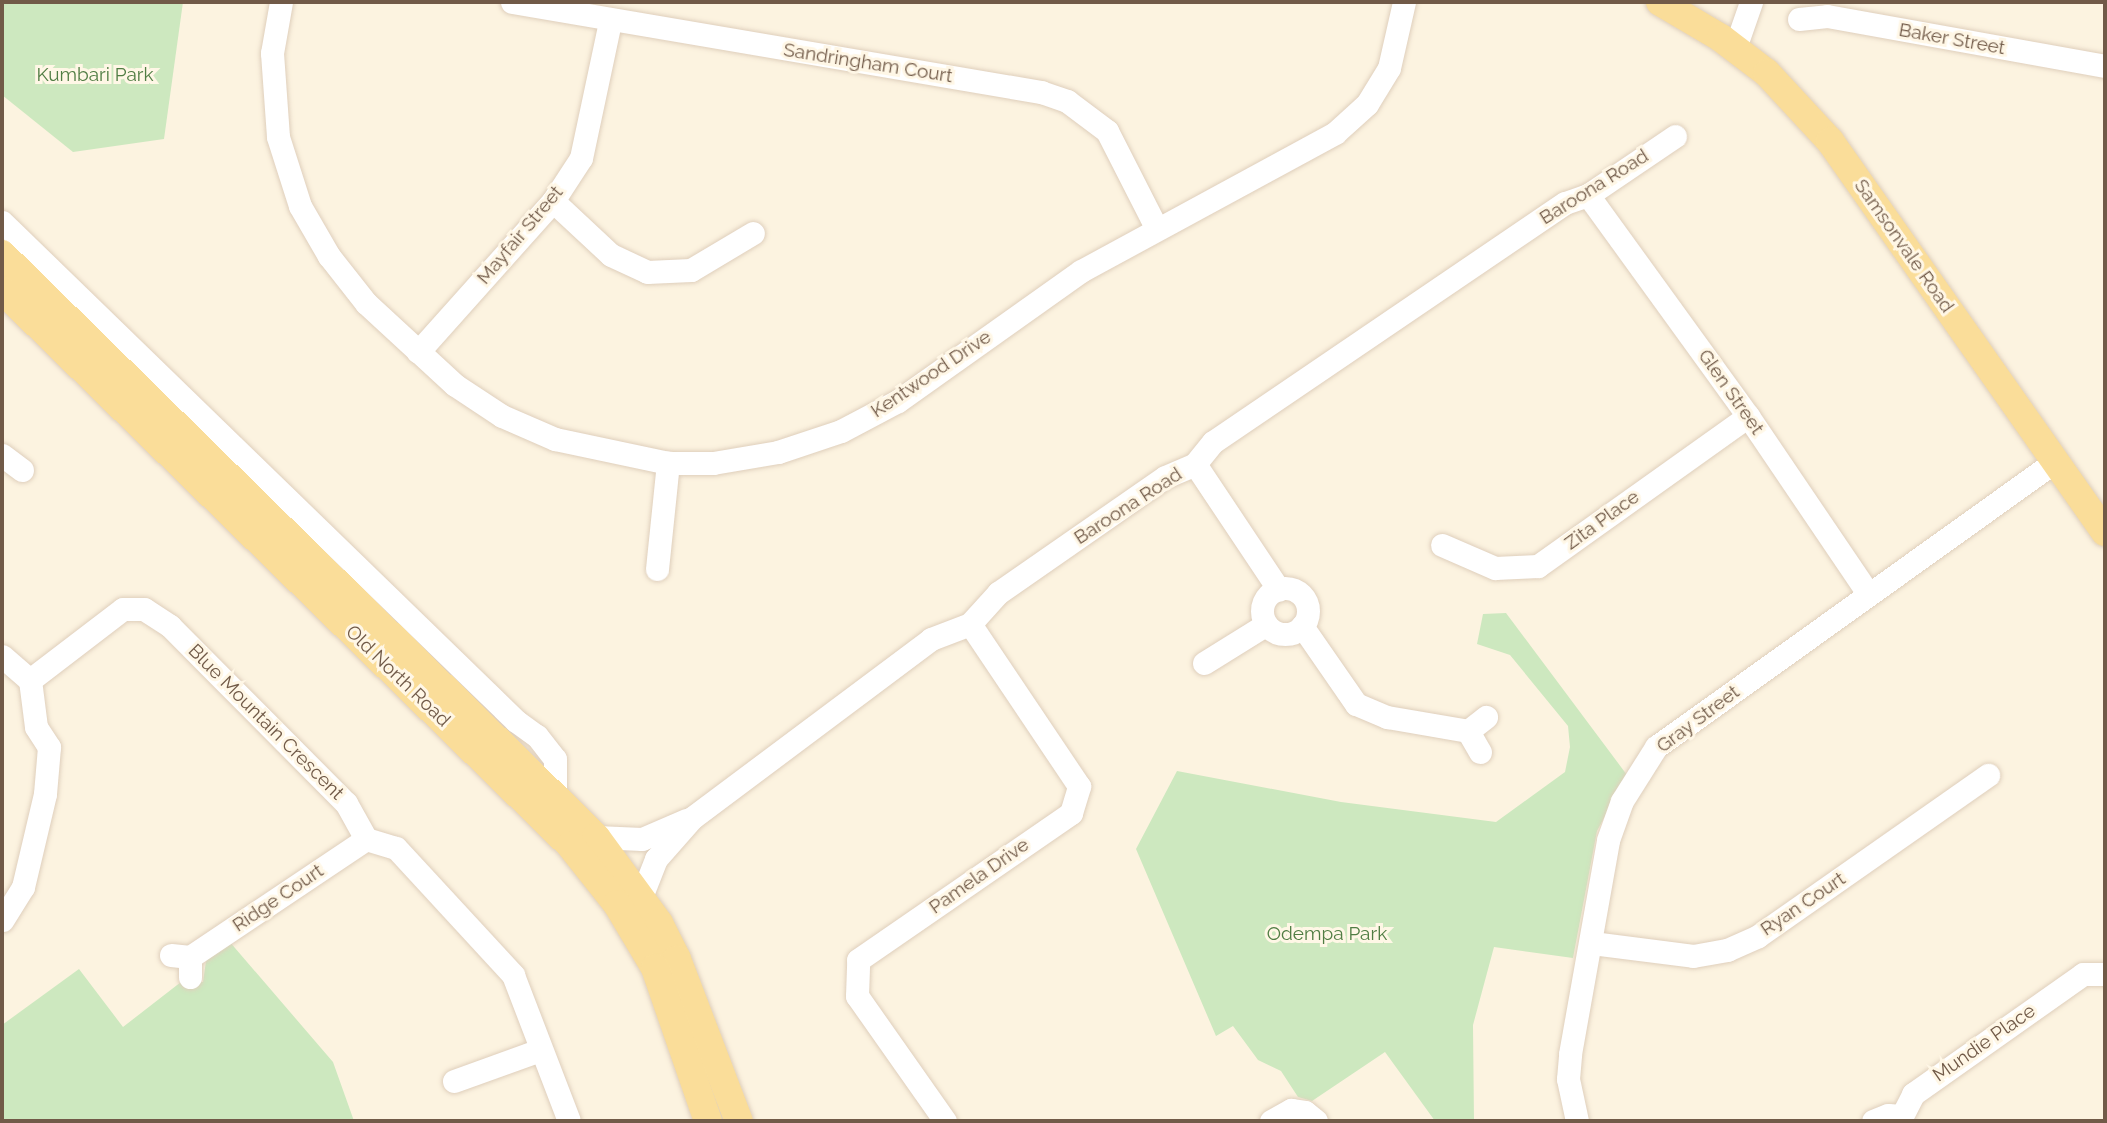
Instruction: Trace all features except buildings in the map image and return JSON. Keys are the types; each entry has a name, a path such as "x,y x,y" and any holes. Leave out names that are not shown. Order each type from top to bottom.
{"main road":[{"name":"Samsonvale Road","path":"1660,2 1728,43 1777,82 1830,141 2105,532"},
{"name":"Old North Road","path":"5,262 596,837 641,897 677,959 738,1121"},
{"name":"Old North Road","path":"2,290 570,845 617,904 655,968 708,1121"}],"street":[{"name":"Kentwood Drive","path":"281,2 272,53 278,137 300,206 329,256 366,303 455,385 502,416 555,439 667,463 713,463 778,452 841,431 898,401 1082,271 1335,132 1367,104 1389,68 1404,2"},
{"name":"Sandringham Court","path":"512,2 610,21 1041,92 1067,100 1107,131 1156,228"},
{"path":"1728,43 1734,2"},
{"path":"1728,43 1751,2"},
{"name":"Baker Street","path":"1799,19 1827,16 2105,66"},
{"name":"Mayfair Street","path":"418,352 553,201 581,158 610,21"},
{"name":"Baroona Road","path":"641,897 656,859 692,818 931,639 970,624 998,593 1166,477 1195,464 1213,442 1565,203 1588,195 1675,136"},
{"name":"Glen Street","path":"1588,195 1748,416 1868,593"},
{"path":"553,201 611,255 647,272 691,270 753,233"},
{"path":"2,222 516,721 537,736 555,759 555,795"},
{"name":"Zita Place","path":"1442,545 1495,568 1538,566 1748,416"},
{"name":"Gray Street","path":"1577,1121 1569,1079 1570,1054 1615,816 1656,747 2055,461"},
{"path":"657,569 667,463"},
{"path":"1195,464 1279,590"},
{"path":"1289,588 1305,597 1309,615 1302,626 1280,635 1265,625 1261,607 1271,592 1289,588"},
{"name":"Blue Mountain Crescent","path":"30,680 123,609 144,609 170,626 346,803 366,839"},
{"name":"Pamela Drive","path":"945,1121 857,996 858,960 1071,813 1079,786 970,624"},
{"path":"1204,663 1265,625"},
{"path":"1302,626 1356,704 1387,717 1477,724 1480,752"},
{"path":"2,656 30,680 36,727 49,747 45,794 23,887 2,920"},
{"name":"Ryan Court","path":"1592,943 1693,956 1727,950 1758,936 1988,775"},
{"name":"Baroona Road","path":"596,837 642,839 692,818"},
{"path":"366,839 396,848 485,941 513,975 569,1121"},
{"name":"Ridge Court","path":"184,963 366,839"},
{"name":"Mundie Place","path":"1873,1121 1888,1115 1906,1119 1913,1094 1977,1046 2083,974 2105,974"},
{"path":"453,1082 540,1050"},
{"path":"1271,1121 1291,1110 1305,1112 1316,1121"}],"green space":[{"name":"Kumbari Park","path":"2,2 183,2 164,139 73,152 2,95"},
{"name":"Odempa Park","path":"1506,613 1627,775 1597,831 1573,958 1494,947 1473,1025 1474,1121 1435,1121 1385,1052 1312,1101 1298,1097 1281,1071 1258,1060 1233,1026 1216,1036 1136,849 1177,771 1341,802 1496,822 1565,772 1570,747 1568,726 1510,655 1477,644 1483,614"},
{"path":"229,941 333,1062 354,1121 2,1121 2,1025 79,969 123,1027 181,982 203,982 207,954"}]}
